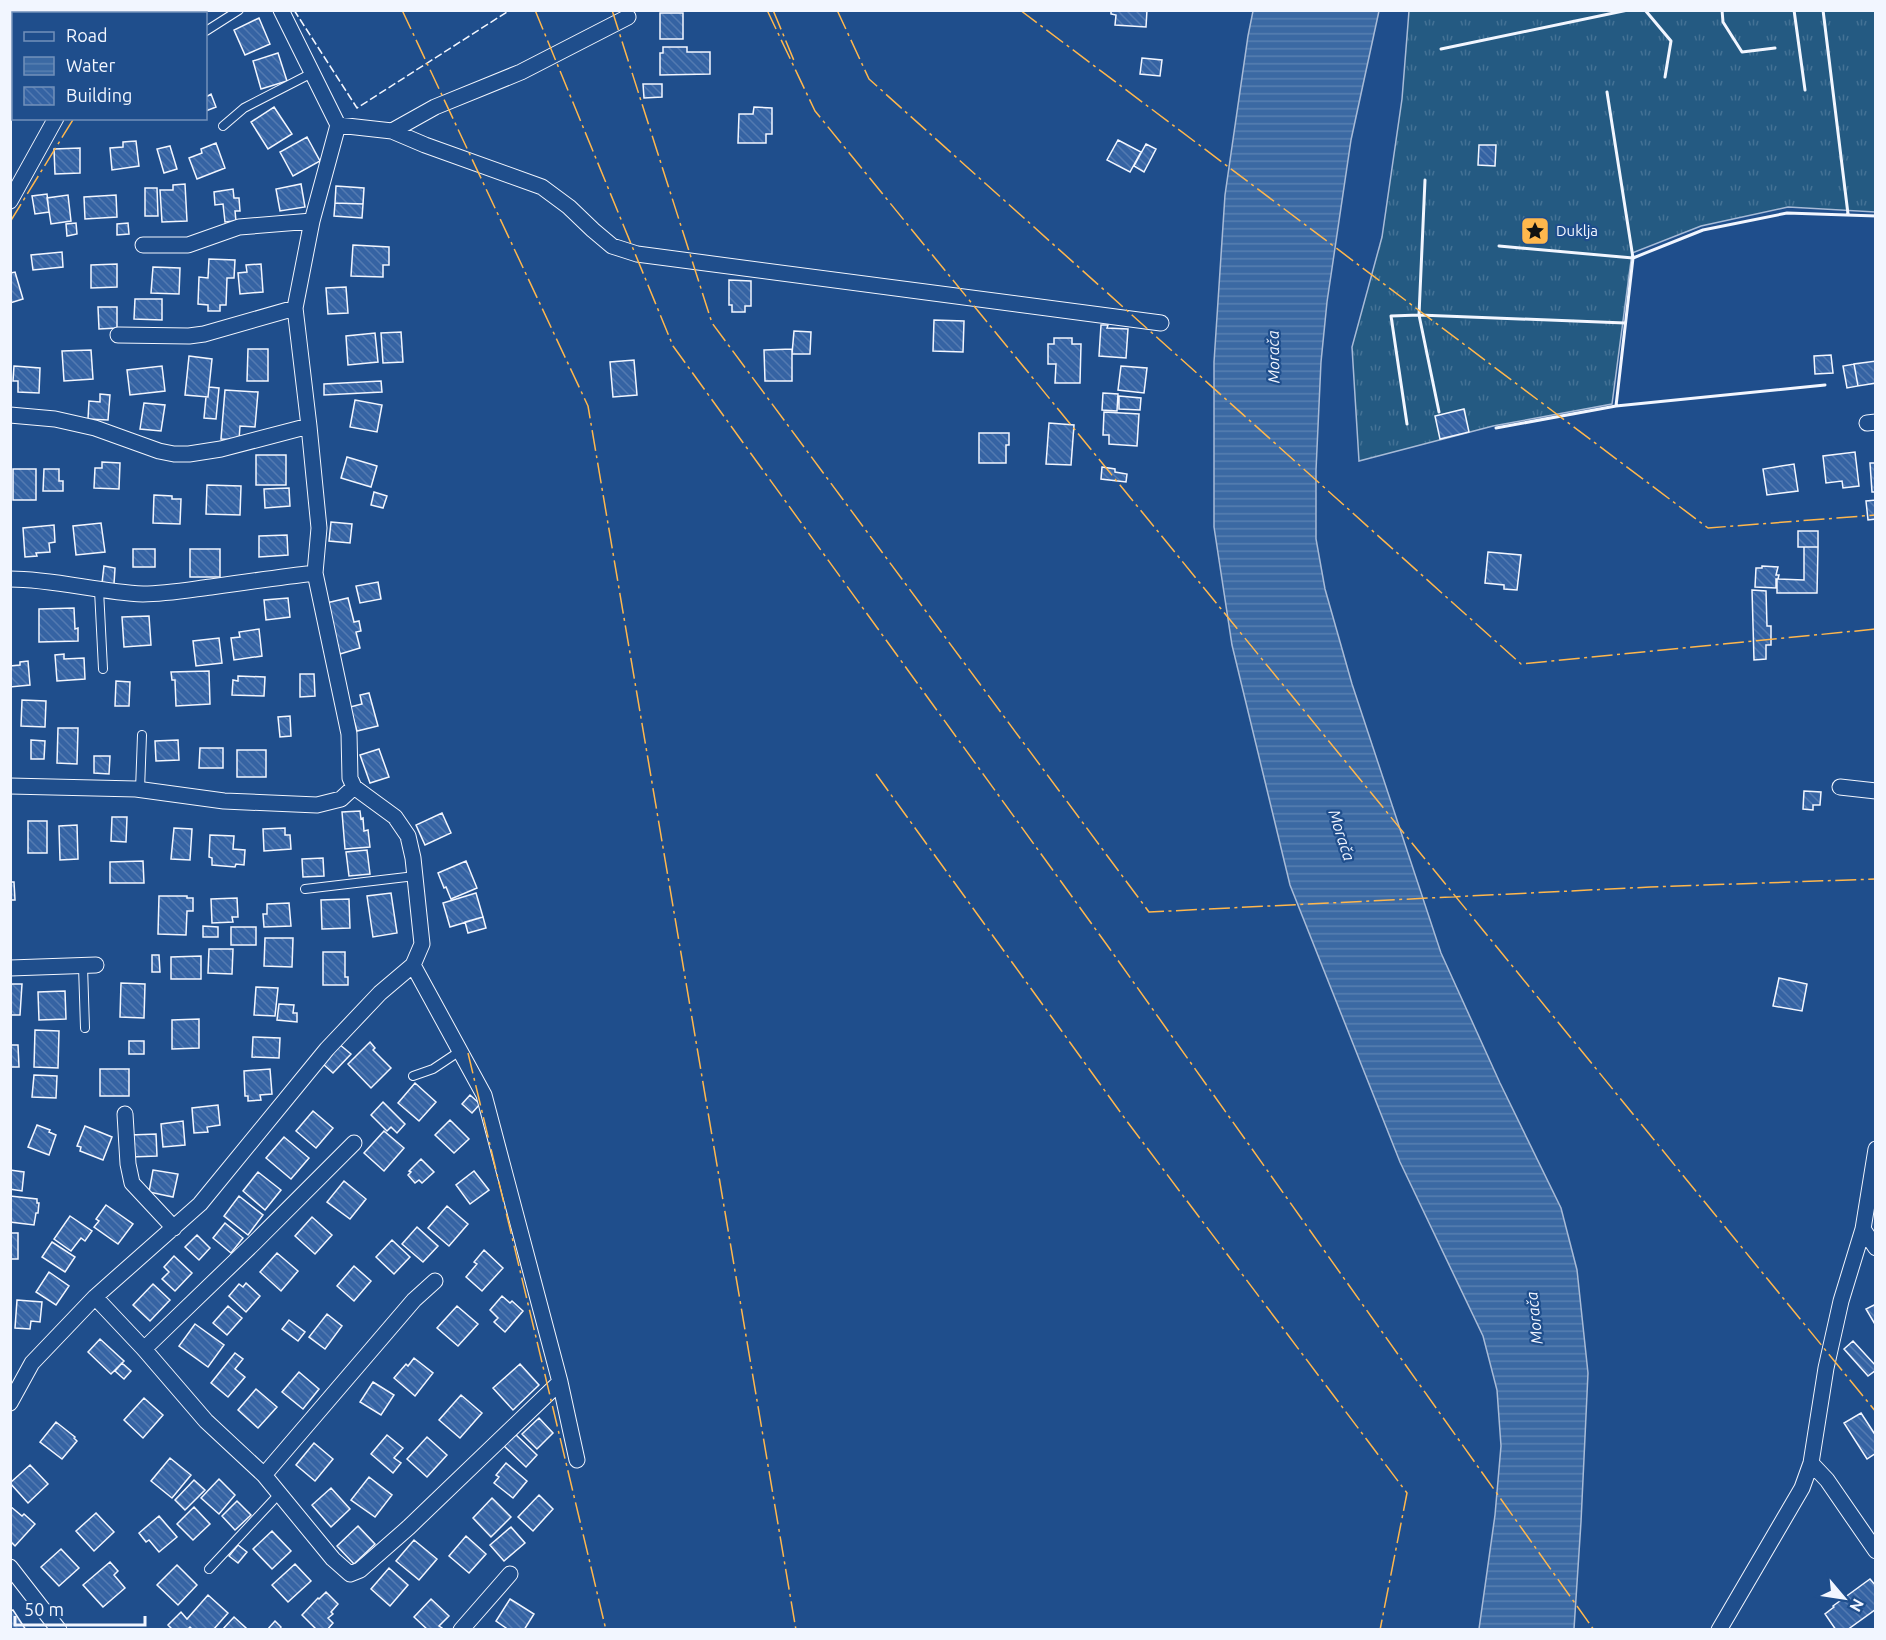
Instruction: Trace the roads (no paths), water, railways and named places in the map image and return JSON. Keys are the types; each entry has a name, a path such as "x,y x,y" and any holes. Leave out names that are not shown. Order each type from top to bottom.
{"street":[{"path":"10,1403 32,1363 95,1297 200,1204 327,1049 380,993 413,965 422,944 413,858 408,836 395,817 354,787 350,777 350,734 315,573 319,528 295,308 312,221 338,125 281,10"},
{"path":"392,131 435,107 521,72 628,17"},
{"path":"10,201 55,120"},
{"path":"338,125 392,131 542,187 569,207 612,246 637,254 1161,323"},
{"path":"143,245 188,245 239,227 312,221"},
{"path":"118,335 189,336 204,334 295,308"},
{"path":"10,415 54,419 85,426 174,454 221,449 309,426"},
{"path":"10,579 144,594 315,573"},
{"path":"10,786 140,790 224,801 318,805 341,799 354,787"},
{"path":"1840,787 1875,791"},
{"path":"413,965 484,1095 560,1382 578,1461"},
{"path":"10,968 89,966"},
{"path":"125,1114 128,1164 132,1183 174,1228"},
{"path":"144,1349 354,1143"},
{"path":"1719,1629 1802,1488 1811,1463 1826,1368 1841,1301 1863,1229 1875,1149"},
{"path":"1863,1229 1875,1248"},
{"path":"264,1475 414,1300 435,1281"},
{"path":"95,1297 144,1349 206,1421 264,1475 333,1559 350,1574 360,1570 409,1527 560,1382"},
{"path":"1811,1463 1827,1480 1875,1551"},
{"path":"10,1567 59,1629"},
{"path":"461,1629 510,1574"}],"lane":[{"path":"207,30 239,10"},
{"path":"223,126 244,108 312,73"},
{"path":"99,590 103,669"},
{"path":"140,790 142,735"},
{"path":"305,889 415,876"},
{"path":"85,1028 89,966"},
{"path":"413,1076 433,1069 460,1051"},
{"path":"209,1569 280,1493"}],"water":[{"name":"Morača","path":"1253,11 1379,11 1351,140 1327,302 1321,362 1316,470 1316,539 1325,589 1352,684 1441,953 1500,1083 1561,1208 1577,1270 1588,1373 1574,1629 1479,1629 1495,1515 1501,1446 1497,1390 1483,1336 1400,1162 1290,885 1232,645 1214,527 1214,362 1225,195"}],"place":[{"name":"Duklja","path":"1535,231"}]}
